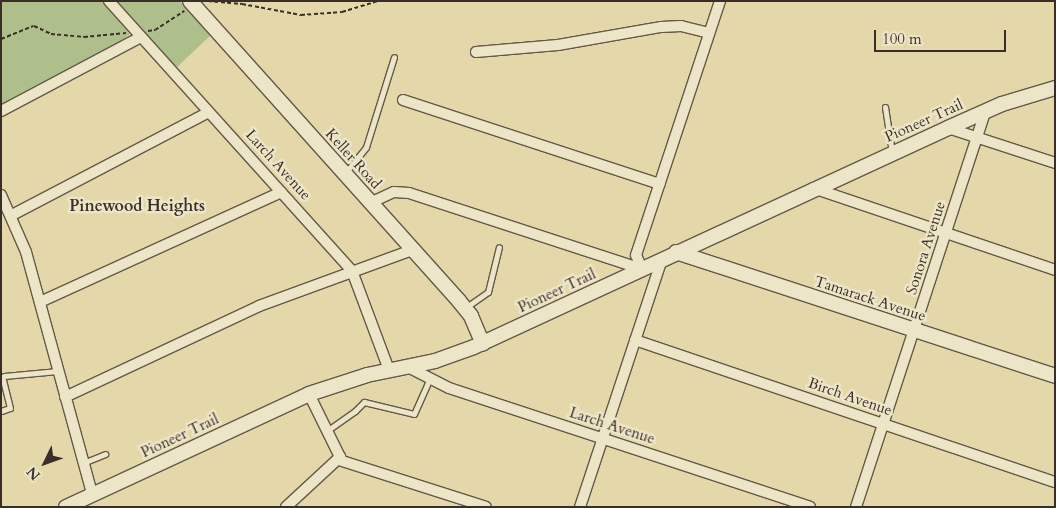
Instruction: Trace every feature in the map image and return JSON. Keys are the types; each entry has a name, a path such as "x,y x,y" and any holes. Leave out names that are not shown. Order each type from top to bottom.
{"main road":[{"name":"Keller Road","path":"200,2 344,174 464,308 484,344"},
{"name":"Pioneer Trail","path":"66,507 309,394 389,370 442,359 484,344 813,188 985,112 1055,88"},
{"name":"Tamarack Avenue","path":"676,252 1055,376"}],"street":[{"name":"Larch Avenue","path":"109,1 352,271 389,370"},
{"path":"642,269 636,255 720,1"},
{"path":"476,52 558,45 661,27 681,26 710,33"},
{"path":"1,110 139,34"},
{"path":"403,100 660,184"},
{"path":"12,215 209,112"},
{"name":"Sonora Avenue","path":"856,507 985,112"},
{"path":"948,128 1055,163"},
{"path":"813,188 1055,270"},
{"path":"40,302 282,192"},
{"path":"370,203 394,192 409,193 642,269"},
{"path":"1,196 12,215 22,239 92,494"},
{"path":"64,397 259,306 412,250"},
{"path":"580,507 662,259"},
{"name":"Birch Avenue","path":"635,340 1055,482"},
{"name":"Larch Avenue","path":"408,367 429,380 810,507"},
{"path":"286,507 339,460 339,453 309,394"},
{"path":"339,460 486,507"}],"lane":[{"path":"344,174 366,148 394,57"},
{"path":"885,107 892,154"},
{"path":"464,308 488,292 499,248"},
{"path":"1,411 10,408 3,377 58,371"},
{"path":"328,430 355,412 364,402 414,414 429,380"},
{"path":"82,463 105,454"}],"path":[{"path":"1,39 34,26 51,34 84,37 139,34 154,30 167,19 200,2 242,4 301,15 342,12 379,1"}],"green space":[{"path":"1,1 102,1 130,34 123,40 1,104"},
{"path":"116,1 180,1 211,35 176,68"}],"district":[{"name":"Pinewood Heights","path":"137,206"}]}
